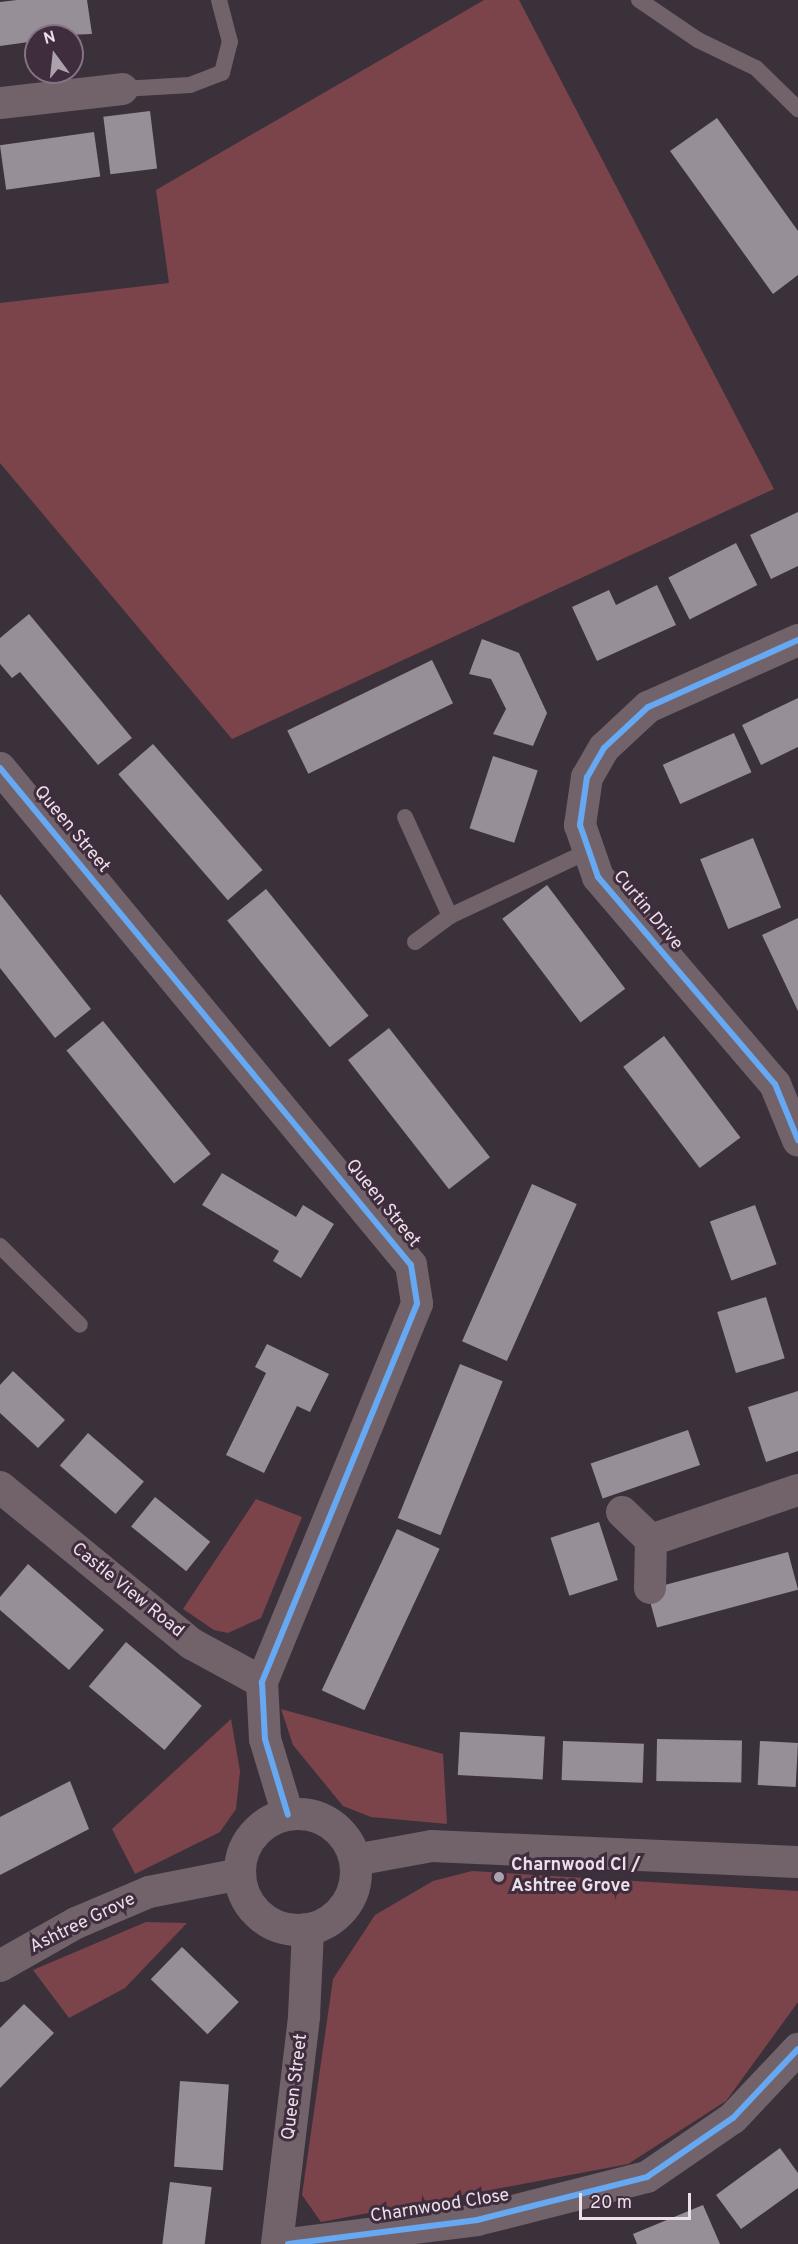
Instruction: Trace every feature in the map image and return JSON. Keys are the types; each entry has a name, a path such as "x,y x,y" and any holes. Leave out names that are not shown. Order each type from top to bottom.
{"street":[{"path":"0,103 122,89"},
{"name":"Curtin Drive","path":"798,640 648,707 604,748 587,777 582,815 589,850 598,877 788,1089 798,1140"},
{"name":"Queen Street","path":"0,768 411,1265 417,1304 262,1682 265,1739 288,1815"},
{"name":"Castle View Road","path":"0,1487 192,1644 262,1682"},
{"path":"651,1540 798,1490"},
{"path":"622,1512 651,1540 650,1588"},
{"path":"288,1815 311,1815 329,1823 350,1845 355,1860 352,1894 342,1910 327,1923 308,1930 287,1930 255,1912 244,1894 240,1874 251,1837 267,1823 288,1815"},
{"path":"355,1860 432,1846 798,1862"},
{"name":"Ashtree Grove","path":"0,1966 76,1923 149,1893 240,1874"},
{"name":"Queen Street","path":"277,2244 304,2016 308,1930"},
{"name":"Charnwood Close","path":"288,2244 477,2220 647,2177 733,2118 798,2049"}],"lane":[{"path":"122,89 190,85 222,73 230,42 219,0"},
{"path":"639,0 698,40 756,68 798,109"},
{"path":"405,817 450,916"},
{"path":"415,942 450,916 589,850"},
{"path":"0,1246 80,1325"}],"shaded area":[{"path":"484,0 519,0 774,489 232,739 0,463 0,303 169,283 156,190"},
{"path":"256,1499 302,1517 261,1618 228,1633 214,1630 183,1609"},
{"path":"281,1709 443,1754 447,1824 371,1817 343,1806 293,1745"},
{"path":"231,1719 240,1771 236,1809 220,1832 135,1874 112,1829"},
{"path":"472,1871 798,1891 798,2002 726,2101 628,2164 321,2222 302,2195 333,1979 375,1915 433,1881"},
{"path":"146,1922 187,1923 125,1988 69,2018 33,1970"}],"building":[{"path":"87,0 92,34 84,34 84,24 24,24 24,43 0,46 0,2"},
{"path":"150,111 157,169 110,174 103,117"},
{"path":"717,118 798,231 798,275 773,294 670,151"},
{"path":"94,132 100,177 6,190 0,145"},
{"path":"798,512 798,566 771,579 750,535"},
{"path":"736,543 757,585 690,619 668,578"},
{"path":"657,585 676,625 597,661 572,607 609,590 616,605"},
{"path":"29,614 132,738 98,765 20,672 12,678 0,664 0,638"},
{"path":"482,639 519,653 547,713 533,746 493,734 506,709 491,679 469,674"},
{"path":"432,660 453,703 308,774 287,731"},
{"path":"798,698 798,747 761,765 742,725"},
{"path":"734,733 751,772 680,804 663,765"},
{"path":"153,744 263,870 228,900 118,774"},
{"path":"493,756 538,771 514,843 470,828"},
{"path":"753,838 781,908 728,929 700,859"},
{"path":"547,885 625,989 581,1023 502,919"},
{"path":"266,889 369,1016 330,1047 227,920"},
{"path":"0,894 91,1009 55,1038 0,968"},
{"path":"798,918 798,1011 762,935"},
{"path":"103,1021 211,1154 174,1183 66,1051"},
{"path":"389,1028 490,1157 449,1189 348,1060"},
{"path":"664,1036 740,1137 700,1168 623,1067"},
{"path":"222,1173 296,1217 303,1205 334,1224 301,1278 273,1261 279,1251 202,1205"},
{"path":"532,1184 577,1204 507,1361 462,1341"},
{"path":"755,1205 777,1264 731,1281 710,1221"},
{"path":"766,1297 785,1358 736,1373 717,1312"},
{"path":"267,1344 329,1374 310,1412 297,1406 264,1473 226,1455 266,1373 255,1367"},
{"path":"460,1364 503,1381 440,1535 398,1518"},
{"path":"13,1371 65,1420 38,1448 0,1413 0,1385"},
{"path":"798,1391 798,1451 766,1462 748,1407"},
{"path":"688,1430 700,1465 603,1499 591,1464"},
{"path":"88,1433 144,1482 116,1514 60,1465"},
{"path":"155,1497 210,1542 186,1571 131,1527"},
{"path":"599,1522 618,1580 569,1596 550,1538"},
{"path":"397,1529 440,1549 364,1710 322,1690"},
{"path":"788,1552 798,1590 657,1627 647,1590"},
{"path":"28,1564 104,1630 69,1670 0,1610 0,1597"},
{"path":"126,1642 202,1706 165,1750 89,1686"},
{"path":"460,1732 545,1736 543,1779 458,1775"},
{"path":"657,1739 742,1740 741,1782 656,1781"},
{"path":"563,1741 644,1744 643,1783 562,1780"},
{"path":"760,1741 798,1743 796,1787 758,1785"},
{"path":"70,1781 89,1829 0,1875 0,1817"},
{"path":"182,1947 239,2002 208,2034 151,1979"},
{"path":"24,2004 54,2033 0,2088 0,2028"},
{"path":"180,2081 229,2084 223,2170 174,2167"},
{"path":"780,2148 798,2173 798,2188 741,2229 716,2195"},
{"path":"170,2182 212,2187 205,2244 162,2244"},
{"path":"703,2205 720,2244 637,2244 633,2234"}],"cycle path":[{"path":"798,640 648,707 604,748 587,777 580,825 598,877 775,1084 798,1140"},
{"path":"0,768 411,1265 417,1304 262,1682 265,1739 288,1815"},
{"path":"288,2244 477,2220 647,2177 733,2118 798,2049"}],"place":[{"name":"Charnwood Cl / Ashtree Grove","path":"499,1877"}]}
